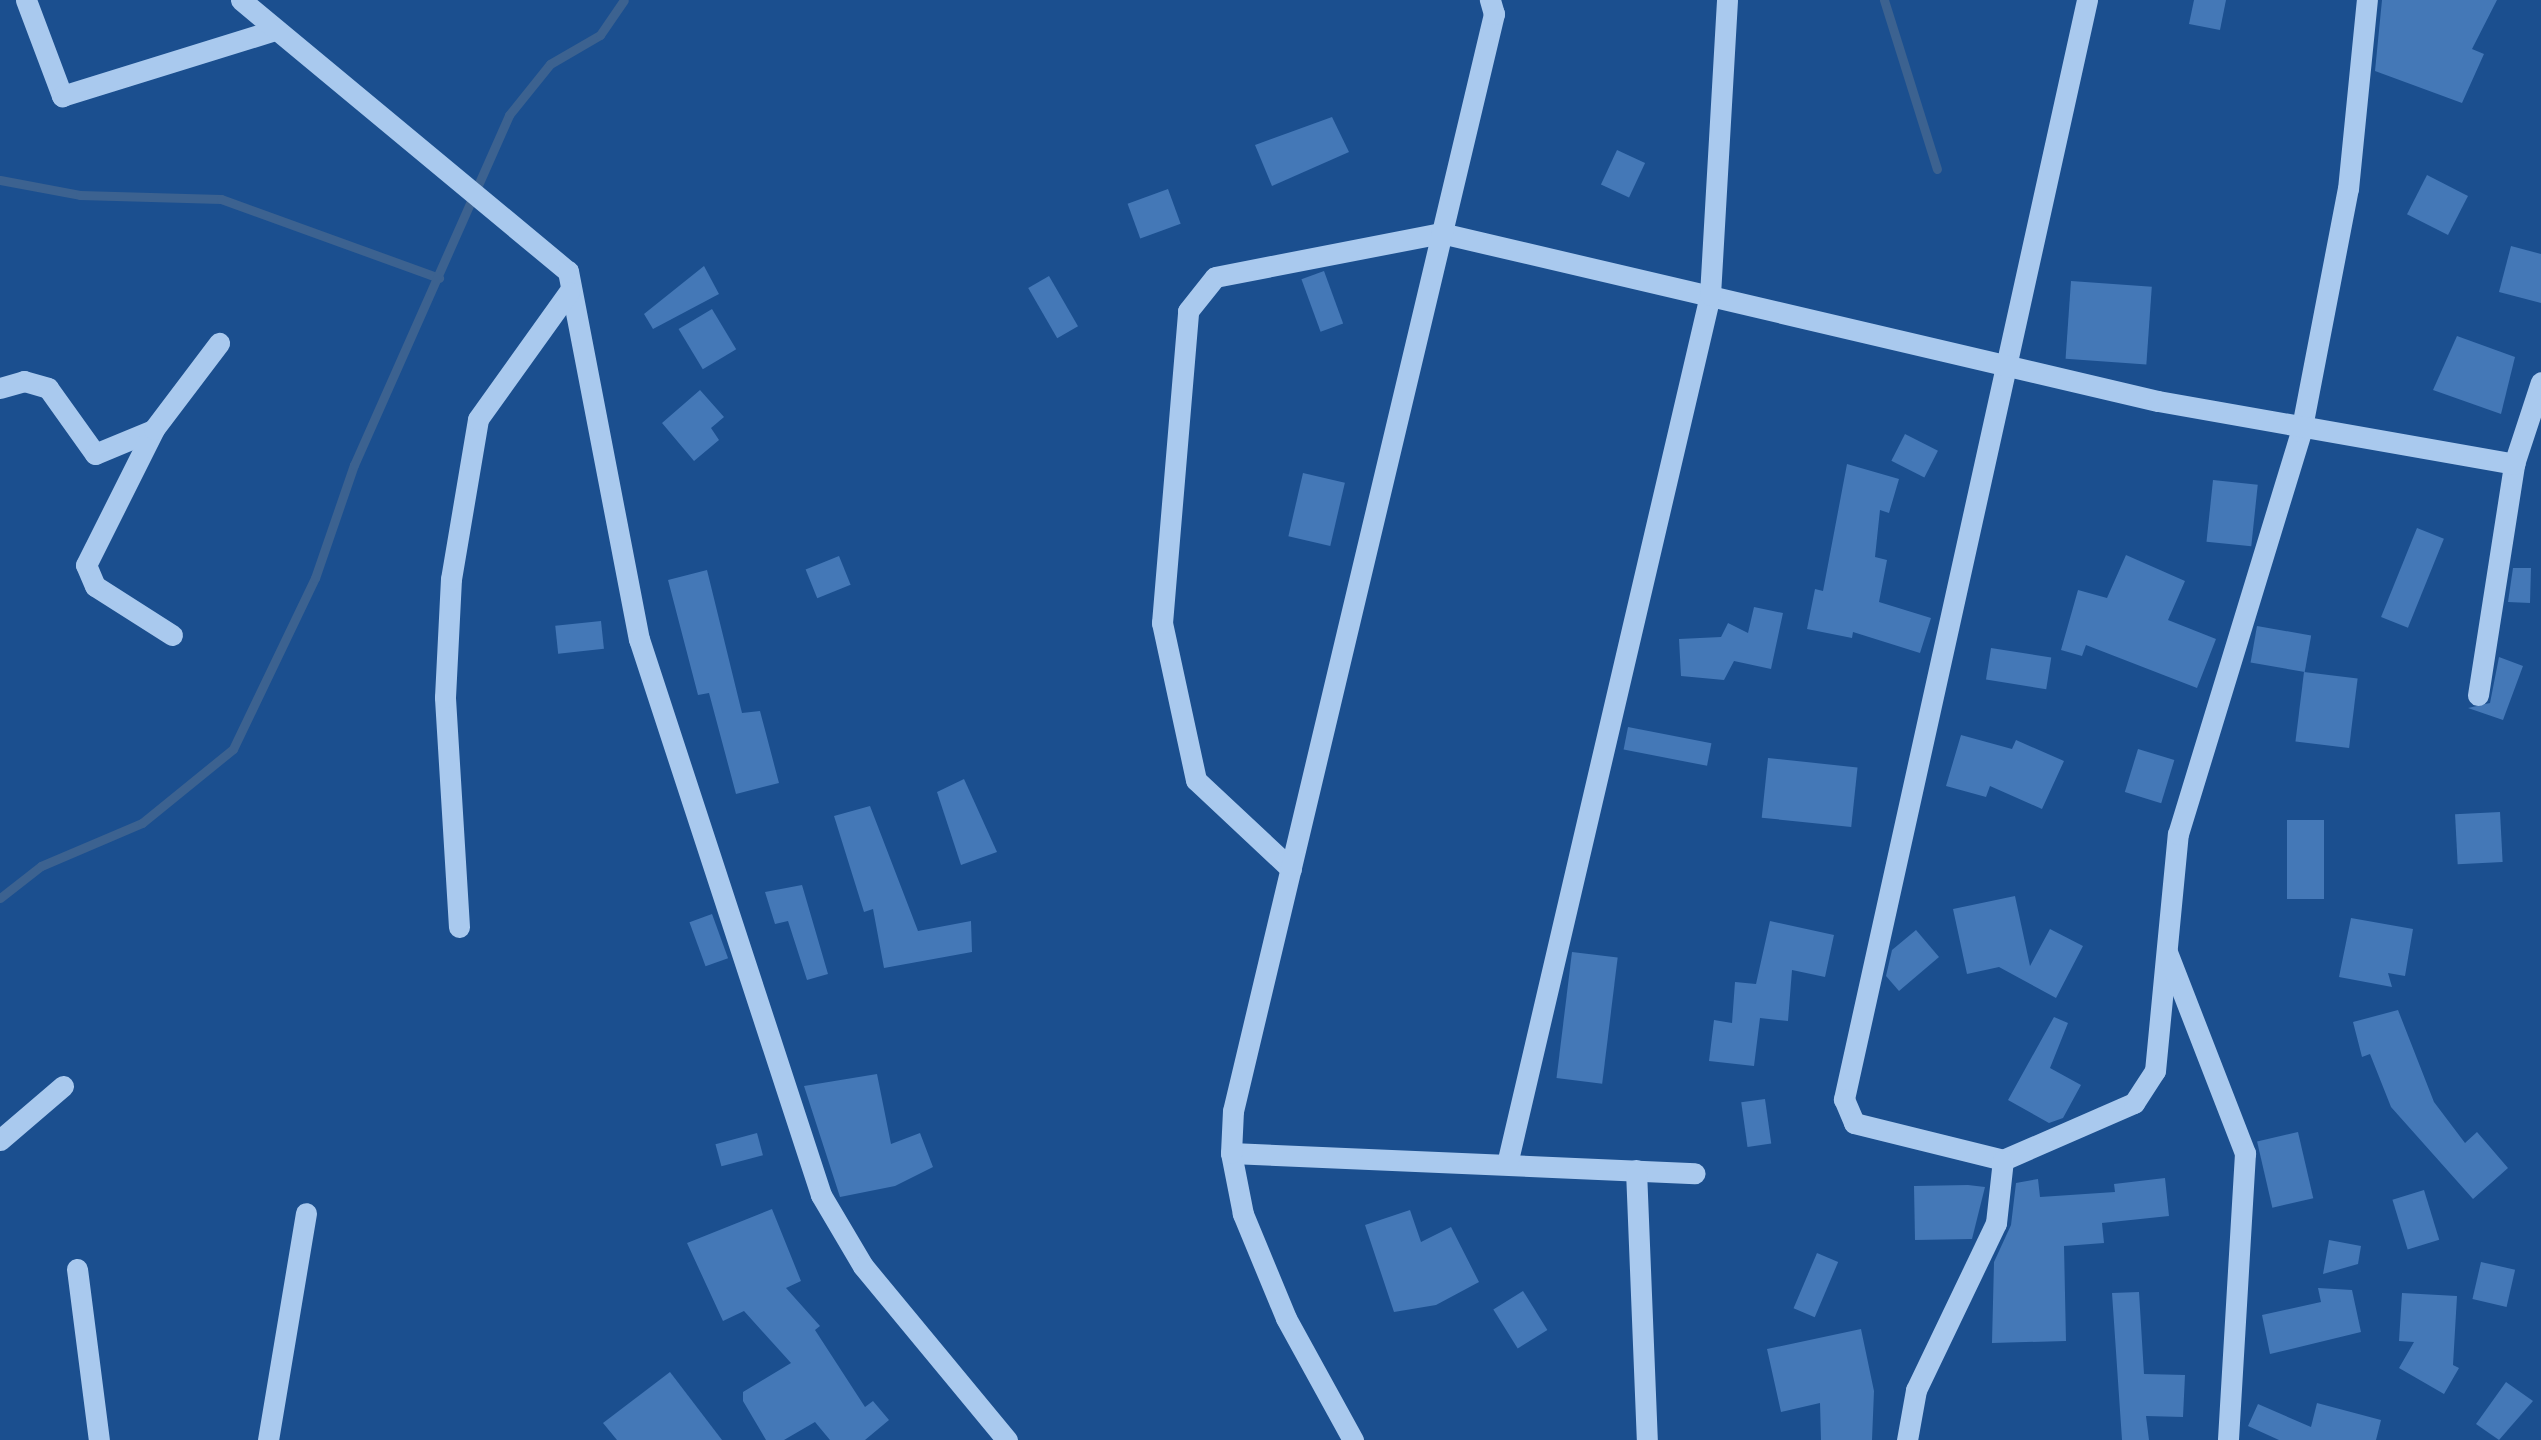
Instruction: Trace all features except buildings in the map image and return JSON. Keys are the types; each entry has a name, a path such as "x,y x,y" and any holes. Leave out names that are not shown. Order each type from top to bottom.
{"street":[{"path":"26,0 62,96 275,31"},
{"path":"241,0 557,254 569,292 639,639 820,1195 863,1266 1007,1440"},
{"path":"1353,1440 1286,1318 1243,1214 1231,1153 1233,1111 1494,14 1490,0"},
{"path":"1507,1165 1710,295 1727,0"},
{"path":"2087,0 1844,1099 1854,1124 2003,1160 2134,1103 2148,1089 2194,771 2301,432 2348,190 2367,0"},
{"path":"1291,869 1196,781 1172,679 1163,561 1188,311 1215,277 1442,233 2301,432 2514,464"},
{"path":"459,927 445,697 452,579 478,419 569,292"},
{"path":"172,635 95,586 86,565 154,429 219,344"},
{"path":"0,388 24,381 48,388 95,454 154,429"},
{"path":"2478,695 2514,464 2541,382"},
{"path":"2165,949 2245,1154 2228,1440"},
{"path":"0,1140 63,1087"},
{"path":"1231,1153 1695,1172"},
{"path":"1907,1440 1916,1390 1996,1223 2003,1160"},
{"path":"1636,1170 1647,1440"},
{"path":"268,1440 305,1214"},
{"path":"77,1269 99,1440"}],"waterway":[{"path":"0,898 41,866 142,823 233,749 315,578 354,465 509,115 550,64 600,35 624,0"},
{"path":"1884,0 1937,169"},
{"path":"0,180 80,195 221,199 439,278"}]}
